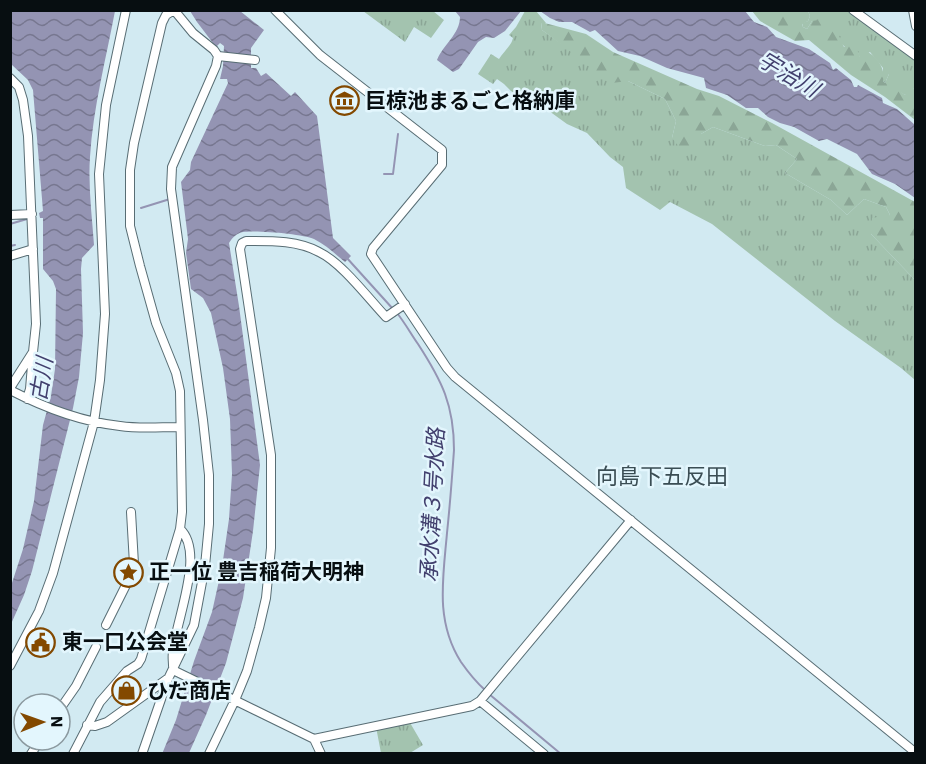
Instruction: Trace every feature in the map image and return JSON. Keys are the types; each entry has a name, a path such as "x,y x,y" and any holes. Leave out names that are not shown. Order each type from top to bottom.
{"street":[{"path":"10,666 39,611 53,573 91,421 105,314 99,174 106,105 126,10"},
{"path":"73,753 87,725 100,702 126,670 138,664 141,659 180,529 182,512 180,391 176,373 156,323 130,226 130,170 134,142 162,23 165,15 174,10 193,33 218,56 216,66 172,167 171,189 209,475 206,566 194,625 176,672 107,722 95,726 87,725"},
{"path":"276,10 320,55 442,150 442,165 373,248 371,254 403,306 447,368 455,377 915,753"},
{"path":"853,10 915,56"},
{"path":"913,10 915,26"},
{"path":"218,56 255,60"},
{"path":"10,78 19,87 28,136 36,324 30,400"},
{"path":"10,215 32,214"},
{"path":"209,753 232,699 247,671 266,598 271,548 271,455 240,249 242,243 274,241 295,244 320,252 337,263 386,317 403,306"},
{"path":"10,256 33,249"},
{"path":"33,352 10,389 30,400 91,421 121,426 180,427"},
{"path":"106,626 134,564 131,512"},
{"path":"176,672 314,739 472,706 482,699 631,519"},
{"path":"176,672 173,650 185,600 190,565 189,550 184,533 180,529"},
{"path":"72,692 96,647"},
{"path":"142,753 168,679"},
{"path":"482,699 544,753"},
{"path":"314,739 321,753"}],"green space":[{"path":"363,11 433,11 444,20 431,38 414,27 405,42"},
{"path":"525,11 536,11 546,23 541,23 542,30 563,45 665,99 676,121 672,138 701,134 713,127 765,146 776,145 797,159 785,173 831,200 847,215 864,199 886,207 890,215 871,234 915,280 915,380 835,321 712,224 670,202 660,210 626,188 623,167 587,133 567,124 538,103 527,102 497,79 493,84 478,74 491,54 499,59 509,46 513,38 509,35"},
{"path":"752,11 808,11 810,16 808,21 802,24 807,29 812,21 831,18 844,47 850,46 857,49 860,57 866,51 877,60 882,68 885,83 889,74 896,71 903,81 901,92 905,95 907,91 915,89 915,120 851,75 809,40 795,41 760,21"},
{"path":"808,11 853,11 915,56 915,89 905,95 900,92 889,74 885,83 883,68 870,52 860,58 858,53 845,47 820,21 812,21 807,29 803,27 802,23 808,21 810,16"},
{"path":"541,22 586,34 613,52 697,89 719,96 915,202 915,280 871,234 872,218 890,215 886,207 864,199 847,215 831,200 785,173 797,159 776,145 765,146 713,127 701,134 704,145 694,152 680,148 672,138 676,121 665,99 628,81 612,83 542,30"},
{"path":"409,721 423,745 410,753 381,753 376,727"}],"water":[{"path":"11,11 115,11 97,102 90,157 90,201 94,245 82,258 83,333 79,377 32,571 11,624 11,586 23,549 34,501 43,425 55,369 56,289 53,281 43,269 43,218 40,218 39,213 43,211 33,90 28,80 11,64"},
{"path":"190,11 240,11 264,30 251,48 251,68 256,68 261,76 266,73 291,96 295,92 317,116 333,238 351,256 345,262 314,239 279,233 243,232 229,243 260,465 253,531 243,598 226,663 206,715 189,753 162,754 176,720 212,612 229,519 232,474 230,419 223,368 211,313 203,298 191,289 181,182 190,170 191,162 228,83 227,79 220,79 224,46 220,43 216,47"},
{"path":"455,11 521,11 505,31 494,38 486,37 478,42 459,69 453,72 437,60 457,29 460,17"},
{"name":"宇治川","path":"540,11 745,11 754,22 767,27 776,37 809,49 830,63 833,70 836,68 851,80 854,87 858,85 882,98 883,103 897,109 915,125 915,198 895,184 872,174 857,154 827,139 819,141 794,127 768,117 758,108 746,108 727,95 706,88 704,78 667,68 640,56 618,51 595,30 590,32 572,22 559,22"}],"waterway":[{"path":"384,174 393,174 398,134"},
{"path":"141,208 170,199"},
{"path":"10,224 27,219"},
{"path":"10,246 15,245"},
{"name":"承水溝３号水路","path":"346,257 393,309"},
{"name":"承水溝３号水路","path":"397,313 434,370 449,406 454,450 443,583 444,615 447,631 461,662 485,690"},
{"name":"承水溝３号水路","path":"489,694 561,754"}],"place":[{"name":"巨椋池まるごと格納庫","path":"344,101"},
{"name":"正一位 豊吉稲荷大明神","path":"128,572"},
{"name":"東一口公会堂","path":"41,642"},
{"name":"ひだ商店","path":"126,691"}],"district":[{"name":"向島下五反田","path":"662,476"}],"water label":[{"name":"古川","path":"41,379"}]}
